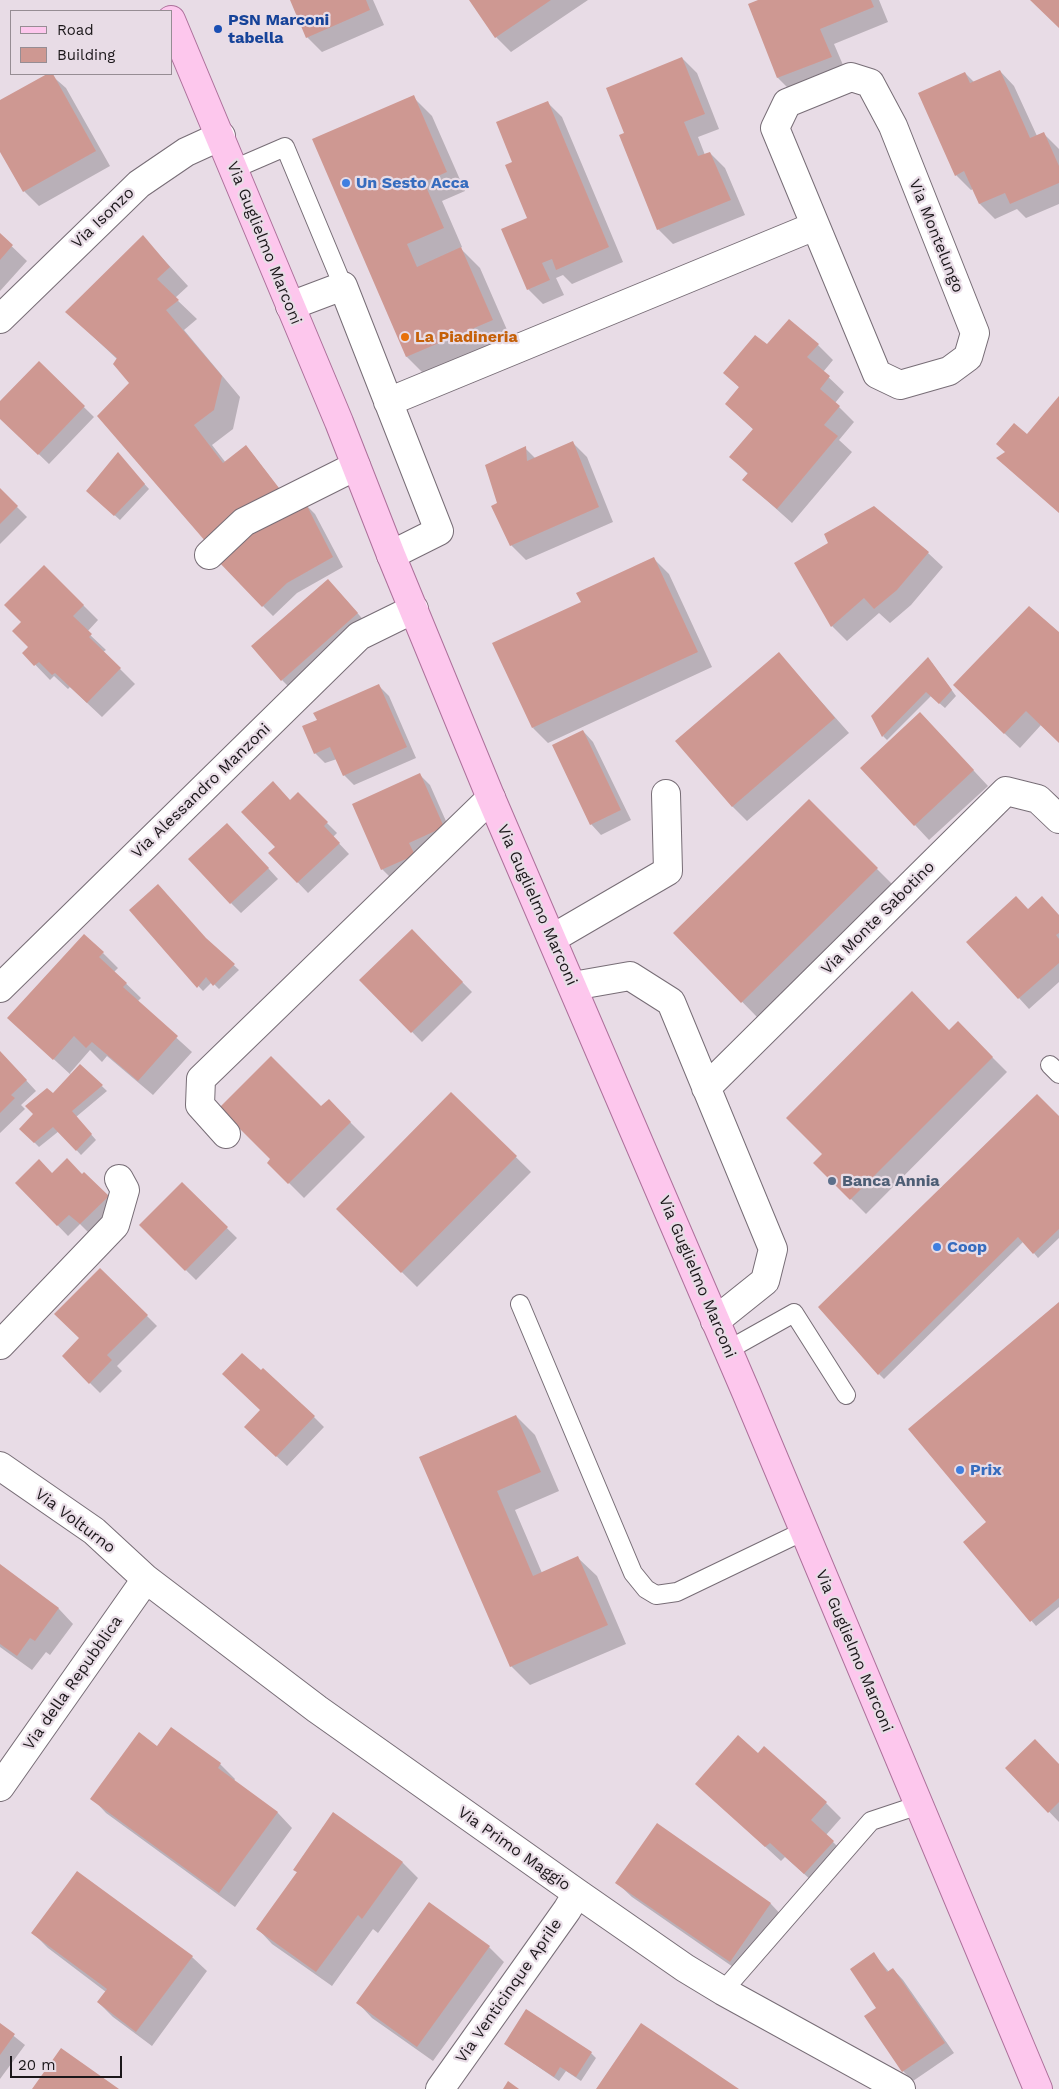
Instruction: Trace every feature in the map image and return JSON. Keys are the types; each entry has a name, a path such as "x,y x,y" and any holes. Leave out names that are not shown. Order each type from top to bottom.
{"main road":[{"name":"Via Guglielmo Marconi","path":"172,21 221,136 491,798 728,1350 1038,2089"}],"street":[{"name":"Via Montelungo","path":"851,77 870,83 892,126 975,333 968,357 949,371 900,385 877,374 816,226 775,128 787,103 851,77"},
{"name":"Via Isonzo","path":"0,319 139,184 186,152 221,136"},
{"path":"388,402 816,226"},
{"path":"290,306 343,286 439,531 391,555"},
{"path":"208,555 244,522 356,466"},
{"name":"Via Alessandro Manzoni","path":"0,988 359,636 414,610"},
{"name":"Via Monte Sabotino","path":"706,1088 1006,791 1038,799 1059,819"},
{"path":"552,938 668,871 666,794"},
{"path":"226,1134 200,1105 201,1078 491,798"},
{"path":"573,986 630,976 671,1002 773,1249 764,1280 715,1321"},
{"path":"0,1345 115,1225 125,1190 119,1179"},
{"name":"Via Volturno","path":"0,1466 94,1531 146,1579"},
{"name":"Via della Repubblica","path":"0,1785 146,1579"},
{"name":"Via Primo Maggio","path":"146,1579 318,1709 576,1893 685,1968 901,2089"},
{"name":"Via Venticinque Aprile","path":"440,2089 567,1910 576,1893"}],"lane":[{"path":"234,169 285,147 343,286"},
{"path":"520,1304 633,1573 646,1589 656,1595 676,1592 804,1531"},
{"path":"728,1350 794,1313 846,1395"},
{"path":"723,1991 871,1821 919,1805"}],"building":[{"path":"290,0 366,0 370,10 306,38"},
{"path":"469,0 551,0 495,38"},
{"path":"758,0 871,0 874,7 820,29 832,57 777,78 748,4"},
{"path":"1030,0 1059,0 1059,28"},
{"path":"682,57 705,114 684,122 698,156 710,152 731,200 657,230 619,135 624,133 606,88"},
{"path":"1000,70 1030,138 1044,132 1059,166 1059,183 1010,204 1005,193 979,204 964,171 955,176 918,93 965,72 970,83"},
{"path":"45,75 54,75 96,151 23,192 0,152 0,100"},
{"path":"414,95 447,172 424,182 444,228 407,244 417,267 461,247 493,320 406,357 312,139"},
{"path":"548,101 609,247 556,270 552,259 542,263 550,280 527,290 501,229 527,218 505,165 512,162 496,122"},
{"path":"0,233 13,245 0,260"},
{"path":"143,235 170,267 157,279 179,300 166,310 222,376 214,410 194,425 223,463 246,445 279,488 206,542 97,416 129,383 113,364 117,358 65,312"},
{"path":"789,319 819,344 807,357 830,376 820,389 840,406 824,425 838,436 777,509 742,480 748,473 729,457 753,429 725,404 739,387 723,373 755,335 767,344"},
{"path":"39,361 85,406 38,455 0,419 0,401"},
{"path":"1059,396 1059,513 996,458 1005,452 996,444 1014,423 1027,434"},
{"path":"573,441 599,507 510,546 491,506 497,503 485,465 526,446 527,461"},
{"path":"118,452 145,484 114,516 86,491"},
{"path":"0,488 18,506 0,524"},
{"path":"305,502 333,557 287,583 262,607 217,560 245,533"},
{"path":"874,506 929,552 897,590 874,609 864,598 831,627 794,563 828,543 824,534"},
{"path":"654,557 698,652 532,728 492,643 581,602 576,593"},
{"path":"44,565 84,605 73,616 92,634 89,637 121,668 87,703 55,673 52,675 39,662 34,666 22,653 28,647 12,631 21,622 4,605"},
{"path":"328,579 358,613 281,681 251,646"},
{"path":"1029,606 1059,632 1059,743 1026,711 1004,734 953,685"},
{"path":"779,652 835,718 732,807 675,741"},
{"path":"928,657 952,690 939,704 926,692 882,737 871,716"},
{"path":"379,684 407,747 343,776 330,747 314,754 302,726 317,720 313,713"},
{"path":"920,712 974,770 914,826 860,768"},
{"path":"583,730 621,810 590,825 552,745"},
{"path":"420,773 444,827 409,843 415,855 381,870 352,804"},
{"path":"273,781 290,800 298,792 328,822 324,826 340,843 297,883 268,853 275,847 241,812"},
{"path":"809,799 878,868 741,1003 673,933"},
{"path":"227,823 269,868 230,904 188,859"},
{"path":"158,884 206,938 235,964 213,986 206,977 197,988 129,910"},
{"path":"1016,896 1028,909 1042,896 1059,915 1059,933 1056,935 1059,939 1059,963 1018,999 966,942"},
{"path":"412,929 463,982 411,1033 359,980"},
{"path":"84,934 104,952 99,957 127,983 123,987 178,1036 138,1081 92,1042 86,1048 74,1036 53,1060 7,1018"},
{"path":"912,991 949,1030 958,1021 993,1057 850,1200 813,1163 822,1154 786,1118"},
{"path":"0,1051 27,1080 11,1095 15,1098 0,1113"},
{"path":"271,1056 321,1106 329,1099 351,1122 288,1184 267,1163 270,1159 219,1108"},
{"path":"80,1064 103,1085 72,1111 92,1134 76,1151 53,1127 34,1143 19,1129 33,1114 25,1106 47,1088 53,1093"},
{"path":"451,1092 517,1156 401,1273 336,1209"},
{"path":"1037,1094 1059,1116 1059,1229 1033,1254 1018,1237 878,1375 818,1307"},
{"path":"67,1158 82,1174 84,1172 109,1196 80,1224 69,1215 57,1226 15,1183 39,1159 52,1173"},
{"path":"182,1182 228,1227 185,1271 139,1225"},
{"path":"100,1268 148,1315 107,1355 112,1360 89,1384 62,1356 79,1338 54,1314"},
{"path":"1059,1302 1059,1598 1030,1622 963,1542 986,1522 908,1429"},
{"path":"242,1353 261,1370 263,1368 315,1416 276,1457 244,1427 260,1410 222,1374"},
{"path":"516,1415 541,1472 497,1491 533,1576 578,1556 608,1625 510,1667 419,1457"},
{"path":"0,1564 59,1608 35,1641 30,1638 17,1656 0,1644"},
{"path":"171,1727 221,1763 218,1768 278,1812 219,1893 90,1799 139,1732 157,1746"},
{"path":"738,1735 758,1753 764,1746 827,1802 811,1820 834,1841 804,1874 770,1843 765,1847 695,1784"},
{"path":"1035,1739 1059,1764 1059,1802 1048,1813 1005,1768"},
{"path":"333,1812 403,1862 362,1919 358,1915 316,1972 256,1929 297,1872 293,1870"},
{"path":"657,1823 771,1903 730,1962 615,1883"},
{"path":"77,1871 193,1956 136,2032 97,2002 107,1989 31,1933"},
{"path":"429,1902 490,1946 417,2047 356,2003"},
{"path":"874,1952 887,1972 893,1968 945,2043 902,2072 864,2016 876,2008 850,1969"},
{"path":"526,2009 592,2052 576,2077 560,2067 554,2077 504,2044"},
{"path":"0,2023 15,2034 0,2055"},
{"path":"641,2023 739,2089 596,2089"},
{"path":"61,2048 119,2089 32,2089"},
{"path":"508,2081 519,2089 503,2089"}],"place":[{"name":"PSN Marconi tabella","path":"218,29"},
{"name":"Un Sesto Acca","path":"346,183"},
{"name":"La Piadineria","path":"405,337"},
{"name":"Banca Annia","path":"832,1181"},
{"name":"Coop","path":"937,1247"},
{"name":"Prix","path":"960,1470"}]}
